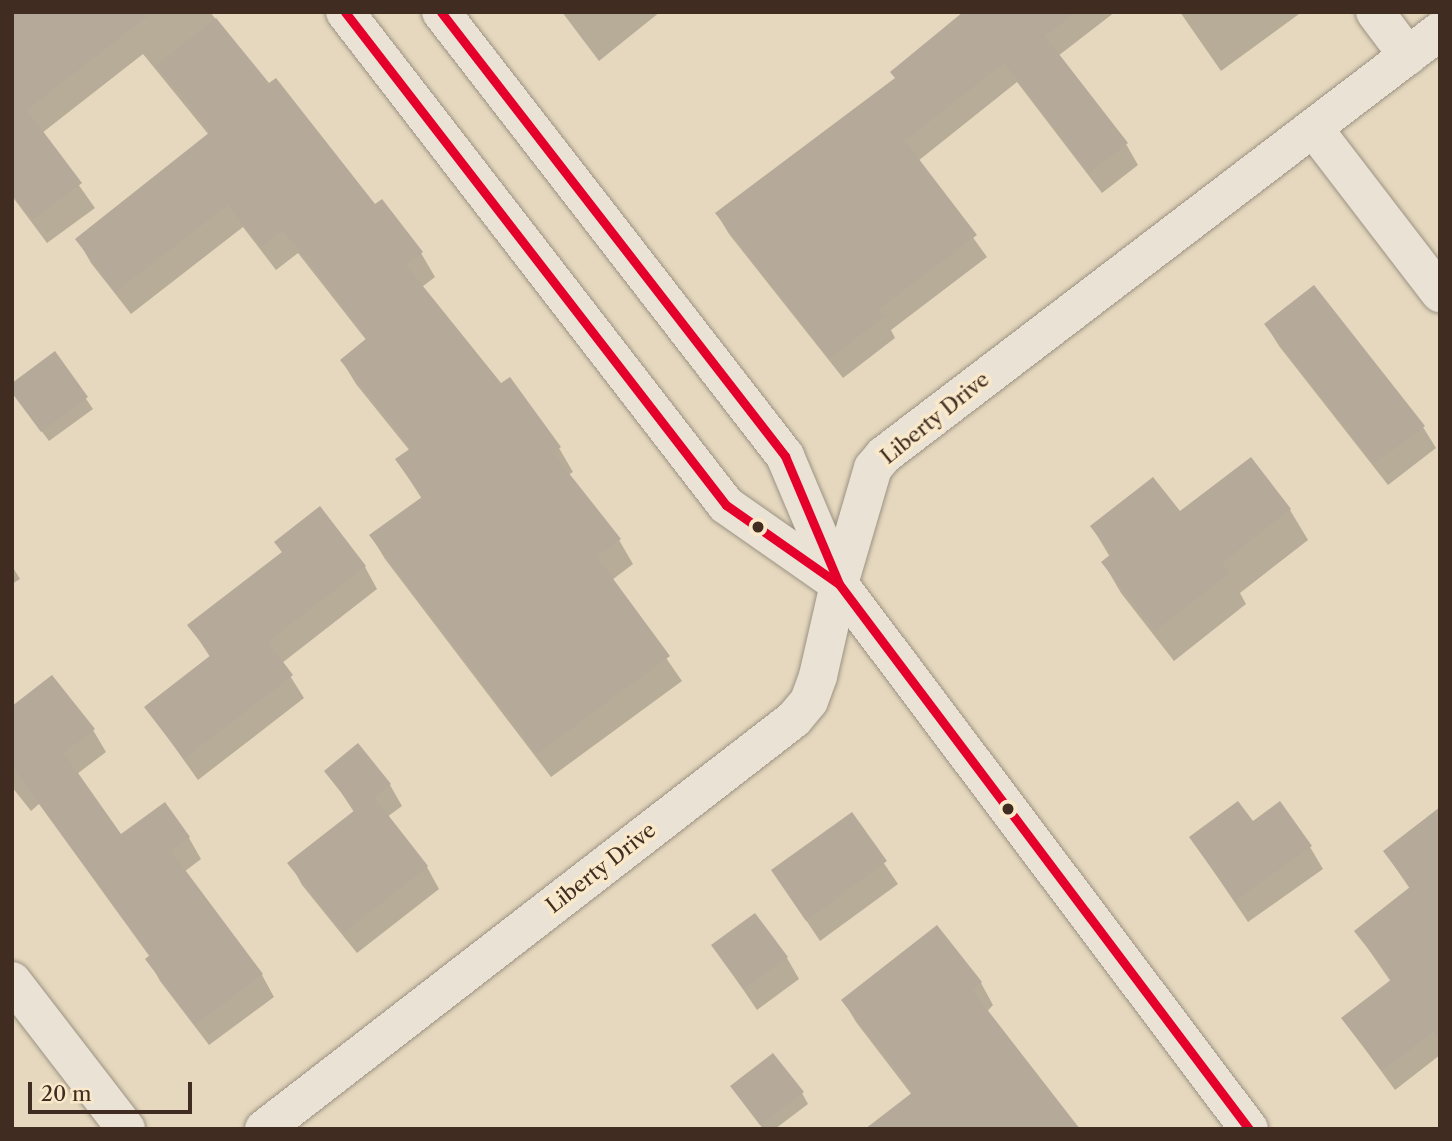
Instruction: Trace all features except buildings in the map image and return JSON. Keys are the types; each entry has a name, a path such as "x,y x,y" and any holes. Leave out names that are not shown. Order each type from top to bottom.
{"street":[{"path":"345,12 726,505 839,584"},
{"path":"441,12 785,456 839,584 1249,1129"},
{"path":"1375,12 1408,56"},
{"name":"Liberty Drive","path":"264,1129 794,719 809,701 818,676 839,584 873,468 884,455 1440,31"},
{"path":"1314,129 1440,293"},
{"path":"12,981 125,1129"}],"transit line":[{"path":"345,12 726,505 839,584"},
{"path":"441,12 785,456 839,584 1249,1129"}]}
